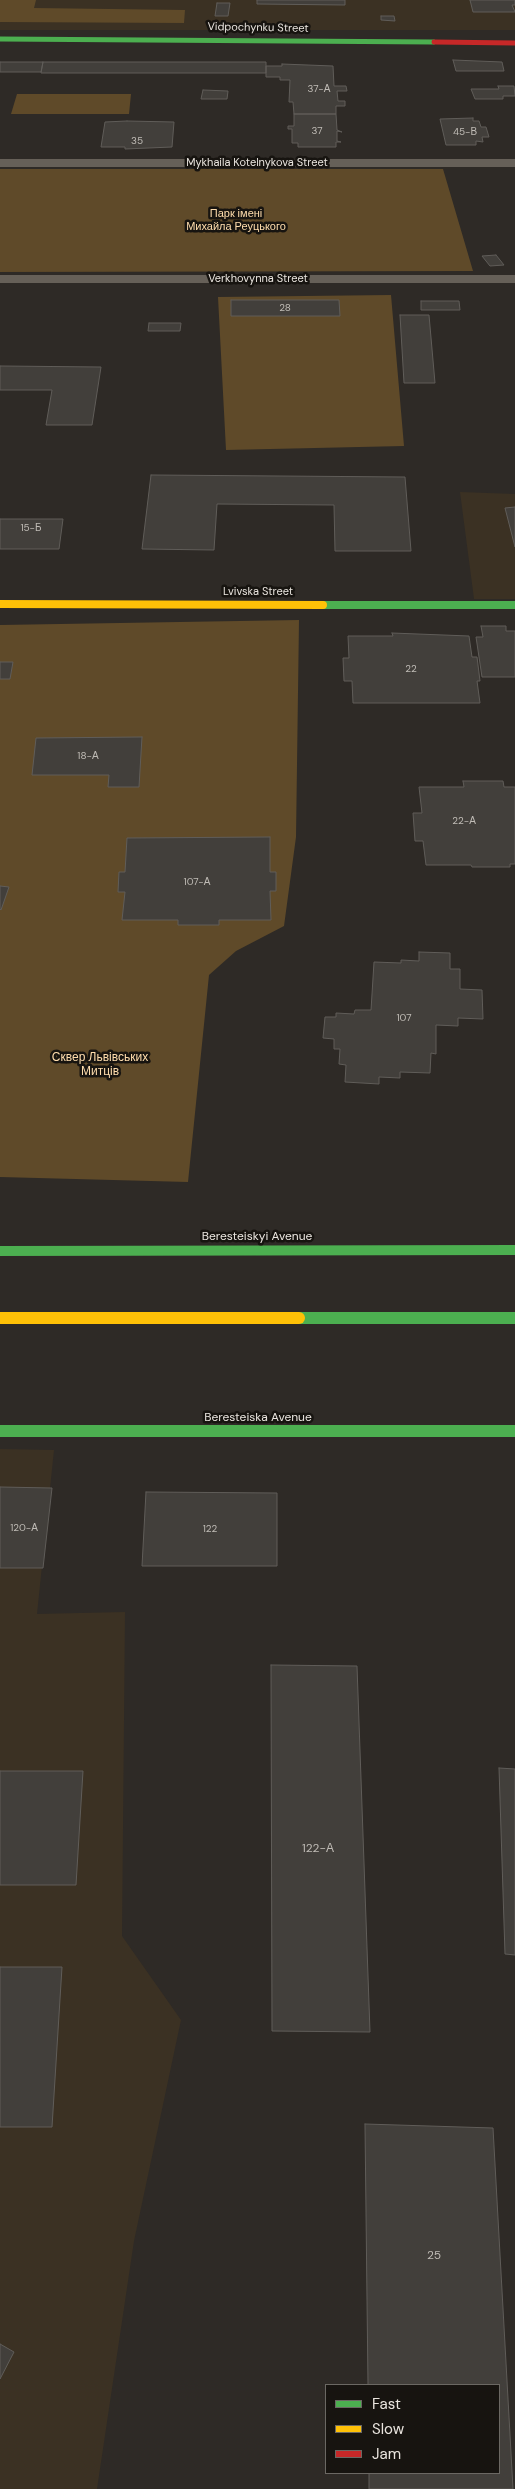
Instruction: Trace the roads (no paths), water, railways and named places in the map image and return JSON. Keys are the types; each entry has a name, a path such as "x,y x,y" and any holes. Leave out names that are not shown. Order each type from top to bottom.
{"street":[{"name":"Vidpochynku Street","path":"0,39 515,43"},
{"name":"Mykhaila Kotelnykova Street","path":"0,163 515,163"},
{"name":"Verkhovynna Street","path":"0,279 515,279"},
{"name":"Lvivska Street","path":"0,604 515,605"},
{"name":"Beresteiskyi Avenue","path":"0,1251 515,1250"},
{"path":"0,1318 515,1318"},
{"name":"Beresteiska Avenue","path":"0,1431 515,1431"}],"park label":[{"name":"Парк імені Михайла Реуцького","path":"236,220"},
{"name":"Сквер Львівських Митців","path":"100,1065"}]}
